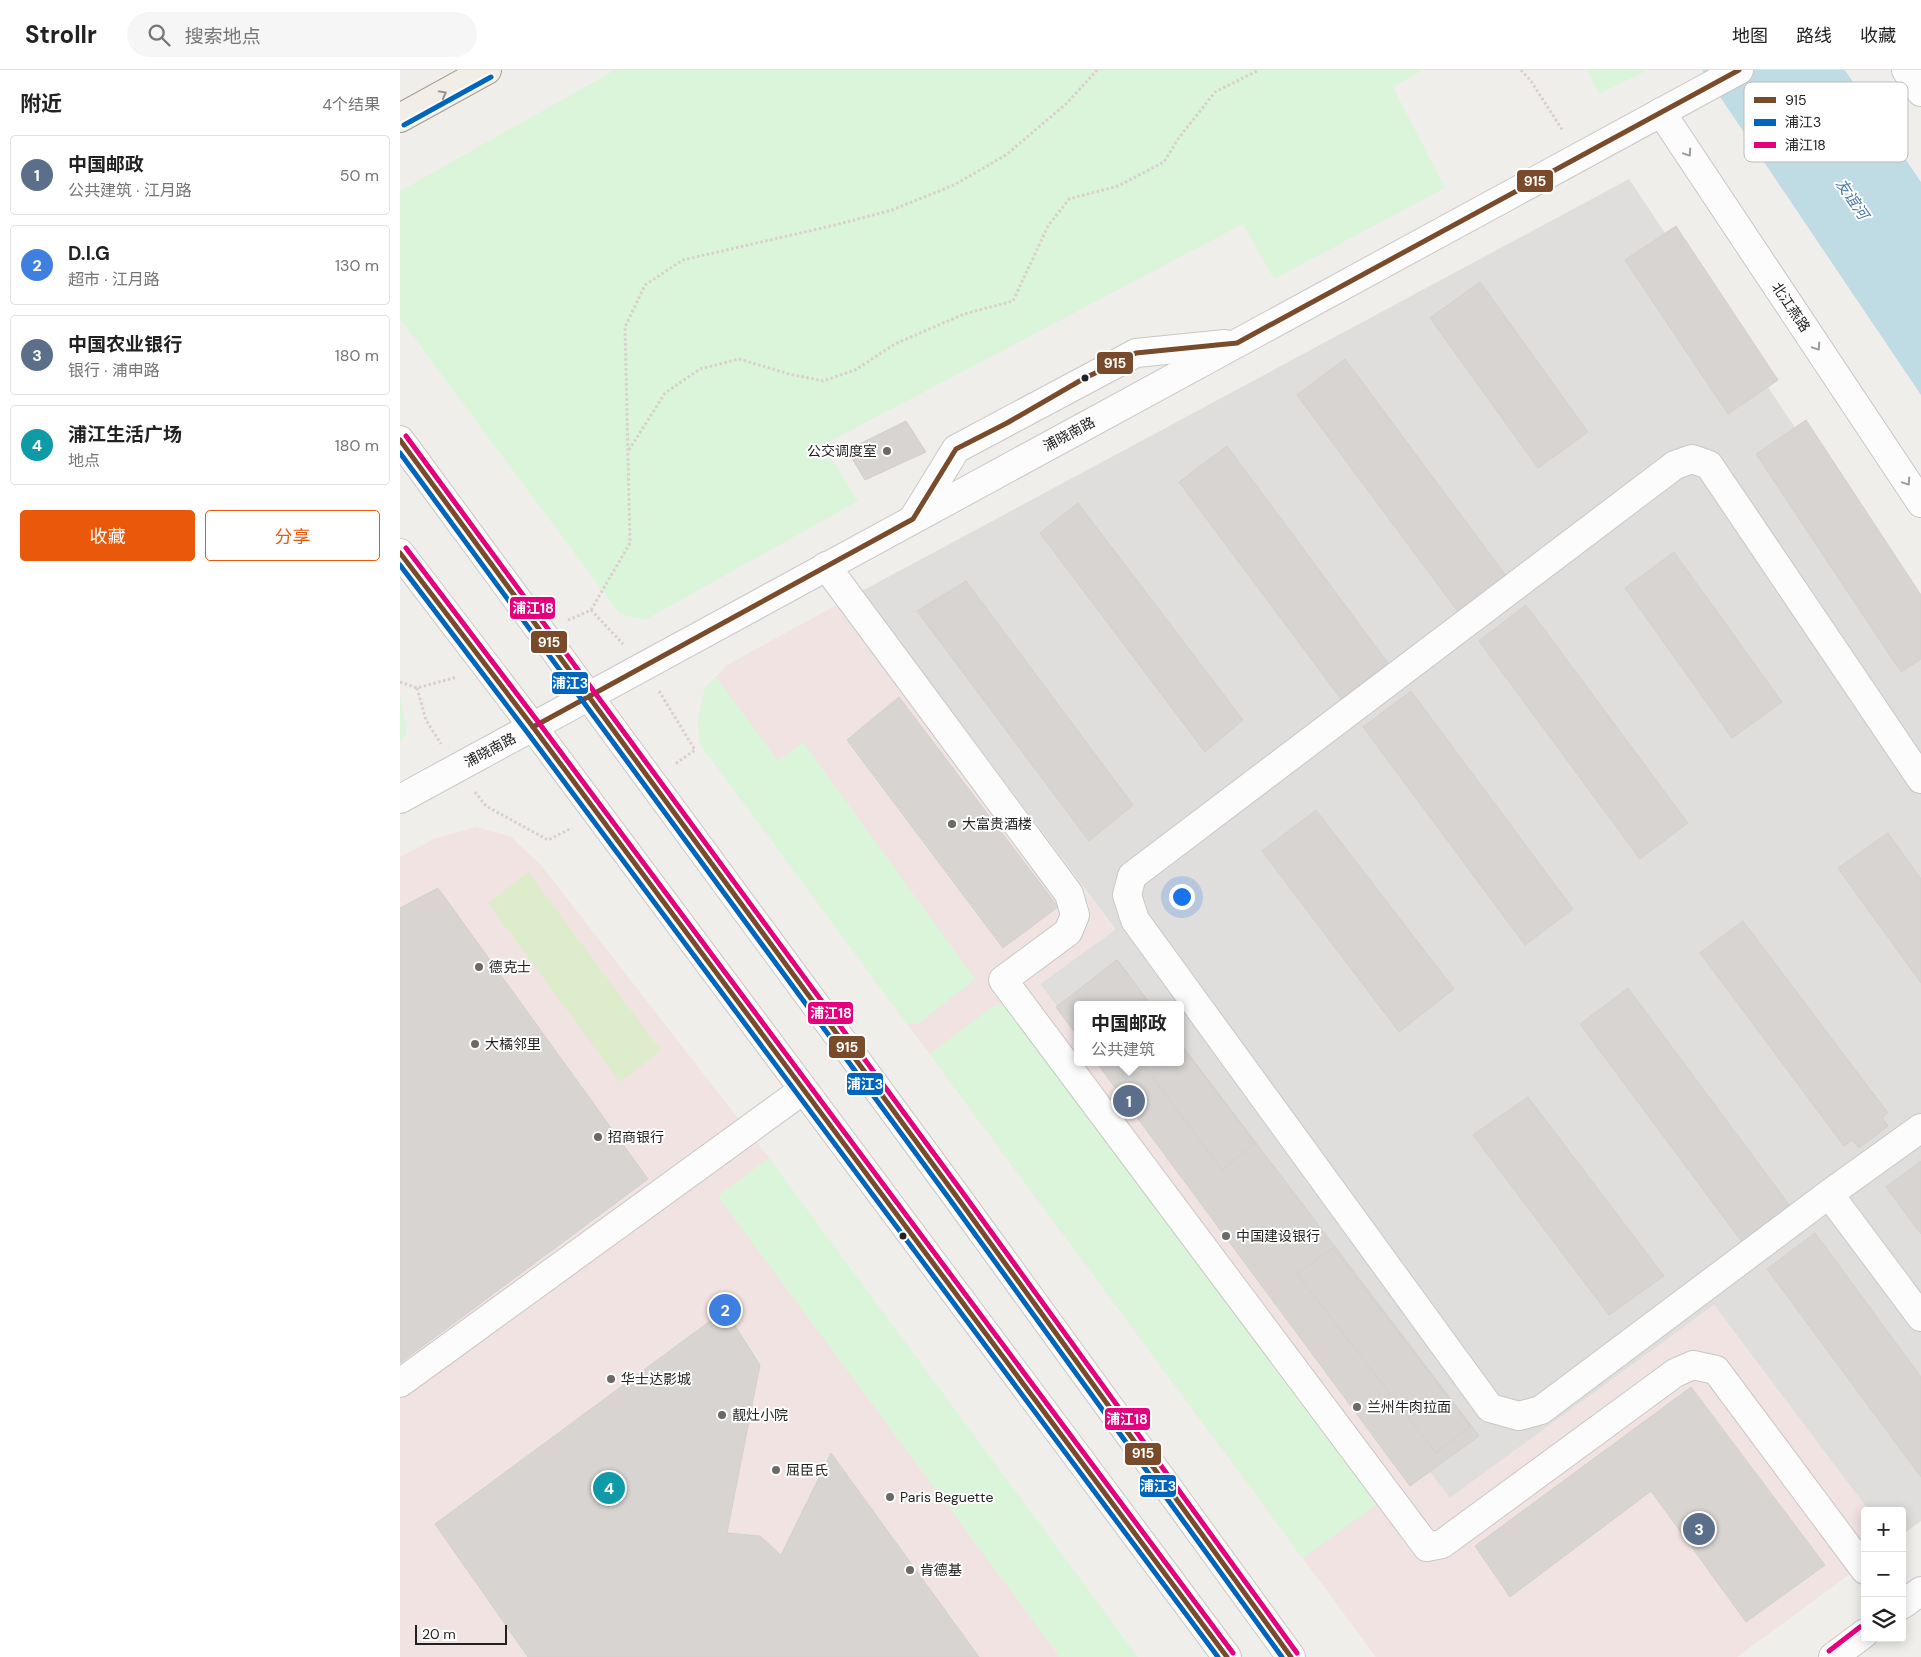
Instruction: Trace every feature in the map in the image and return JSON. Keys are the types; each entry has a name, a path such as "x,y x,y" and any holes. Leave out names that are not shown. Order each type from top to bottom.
{"main road":[{"path":"400,118 487,70"}],"street":[{"name":"浦晓南路","path":"400,799 1739,70"},
{"path":"1906,70 1921,92"},
{"name":"北江燕路","path":"1661,112 1921,502"},
{"path":"913,519 956,449 1007,423 1083,380 1136,353 1237,343"},
{"path":"400,440 954,1193 1291,1657"},
{"path":"1921,779 1709,465 1692,459 1675,465 1132,876 1127,895 1135,920 1490,1408 1519,1416 1541,1410 1829,1194 1921,1128"},
{"path":"400,552 1227,1657"},
{"path":"826,566 1069,894 1075,915 1068,932 1004,980 1428,1547 1442,1544 1675,1373 1693,1365 1716,1370 1861,1565"},
{"path":"400,1383 802,1090"},
{"path":"1829,1194 1921,1317"},
{"path":"1906,1602 1921,1591"},
{"path":"1833,1657 1861,1636"}],"path":[{"path":"541,631 591,610 630,544 625,327 645,285 683,260 892,210 954,185 1006,155 1067,103 1096,70"},
{"path":"628,450 665,393 700,369 739,359 823,382 855,370 895,344 964,314 1013,301 1048,226 1069,199 1118,186 1164,162 1178,138 1215,92 1259,70"},
{"path":"1521,70 1531,81 1580,157"},
{"path":"400,682 417,688 488,668"}],"shaded area":[{"path":"1629,179 1921,616 1921,1521 1906,1532 1906,1507 1866,1507 1714,1305 1450,1498 1410,1486 1182,1066 1184,1066 1184,1001 1074,1001 1074,1030 1040,984 1115,929 862,591"},
{"path":"862,591 1115,930 1040,984 1074,1031 1074,1066 1099,1066 1410,1486 1430,1472 1450,1498 1714,1305 1866,1507 1861,1507 1861,1566 1737,1657 1376,1657 700,744 698,719 705,688 727,665"},
{"path":"476,827 510,836 541,865 769,1158 719,1197 1060,1657 400,1657 400,857 436,838"}],"green space":[{"path":"615,70 1423,70 1393,87 1445,188 1274,279 1243,224 823,445 858,501 645,620 620,614 400,319 400,191"},
{"path":"1587,70 1648,70 1599,94"},
{"path":"716,677 778,761 803,742 975,979 918,1024 907,1024 700,744 698,719 705,688"},
{"path":"400,695 407,733 400,743"},
{"path":"528,872 661,1051 620,1082 488,903"},
{"path":"999,1005 1011,1010 1377,1504 1303,1558 930,1054 992,1007"},
{"path":"769,1158 1138,1657 1060,1657 718,1196"}],"water":[{"path":"1702,70 1845,70 1853,82 1744,82 1744,132"},
{"name":"友谊河","path":"1764,162 1907,162 1921,182 1921,395"}],"building":[{"path":"1676,226 1778,380 1728,414 1625,260"},
{"path":"1480,282 1588,432 1538,468 1430,318"},
{"path":"1345,359 1507,577 1459,613 1297,395"},
{"path":"1806,420 1921,595 1921,659 1901,672 1756,454"},
{"name":"公交调度室","path":"906,421 926,452 865,480 847,450"},
{"path":"1227,446 1388,663 1341,699 1179,482"},
{"path":"1078,503 1243,720 1205,752 1040,533"},
{"path":"1674,552 1782,702 1732,738 1625,588"},
{"path":"966,581 1133,805 1089,841 917,611"},
{"path":"1526,605 1688,823 1640,859 1479,641"},
{"path":"1411,691 1573,909 1525,945 1363,727"},
{"name":"大富贵酒楼","path":"899,697 1058,907 1003,948 847,740"},
{"path":"1316,810 1454,989 1399,1032 1262,851"},
{"path":"1888,833 1921,879 1921,983 1838,868"},
{"name":"大橘邻里","path":"438,888 648,1179 400,1363 400,908"},
{"path":"1743,921 1888,1113 1882,1118 1888,1126 1859,1148 1852,1140 1844,1146 1700,953"},
{"path":"1117,960 1148,1001 1094,1001 1083,987"},
{"path":"1117,960 1148,1001 1074,1001 1074,1032 1056,1007"},
{"path":"1628,988 1790,1206 1742,1242 1580,1024"},
{"path":"1184,1048 1479,1436 1410,1486 1099,1066 1184,1066"},
{"path":"1184,1049 1255,1143 1222,1170 1144,1066 1184,1066"},
{"path":"1528,1097 1664,1276 1609,1315 1473,1135"},
{"path":"1921,1161 1921,1234 1886,1187"},
{"path":"1815,1233 1921,1377 1921,1477 1767,1269"},
{"path":"1333,1248 1470,1426 1436,1453 1297,1274"},
{"path":"725,1310 760,1365 727,1533 760,1536 781,1555 831,1453 979,1657 528,1657 435,1524"},
{"path":"1691,1387 1825,1565 1746,1622 1651,1491 1510,1597 1475,1546"}],"transit line":[{"name":"915","path":"533,727 913,519 956,449 1007,423 1083,379 1136,353 1237,343 1739,70"},
{"name":"浦江3","path":"404,125 491,77"},
{"name":"浦江18","path":"406,436 960,1189 1297,1653"},
{"name":"915","path":"400,440 954,1193 1291,1657"},
{"name":"浦江3","path":"400,453 948,1197 1282,1657"},
{"name":"浦江18","path":"406,548 539,723 1233,1653"},
{"name":"915","path":"400,553 533,727 1227,1657"},
{"name":"浦江3","path":"400,565 527,732 1218,1657"},
{"name":"浦江18","path":"1829,1651 1860,1627"}],"place":[{"name":"公交调度室","path":"887,451"},
{"name":"大富贵酒楼","path":"952,824"},
{"name":"德克士","path":"479,967"},
{"name":"大橘邻里","path":"475,1044"},
{"name":"中国邮政","path":"1129,1101"},
{"name":"招商银行","path":"598,1137"},
{"name":"中国建设银行","path":"1226,1236"},
{"name":"D.I.G","path":"725,1310"},
{"name":"华士达影城","path":"611,1379"},
{"name":"兰州牛肉拉面","path":"1357,1407"},
{"name":"靓灶小院","path":"722,1415"},
{"name":"屈臣氏","path":"776,1470"},
{"name":"浦江生活广场","path":"609,1488"},
{"name":"Paris Beguette","path":"890,1497"},
{"name":"中国农业银行","path":"1699,1529"},
{"name":"肯德基","path":"910,1570"}]}
